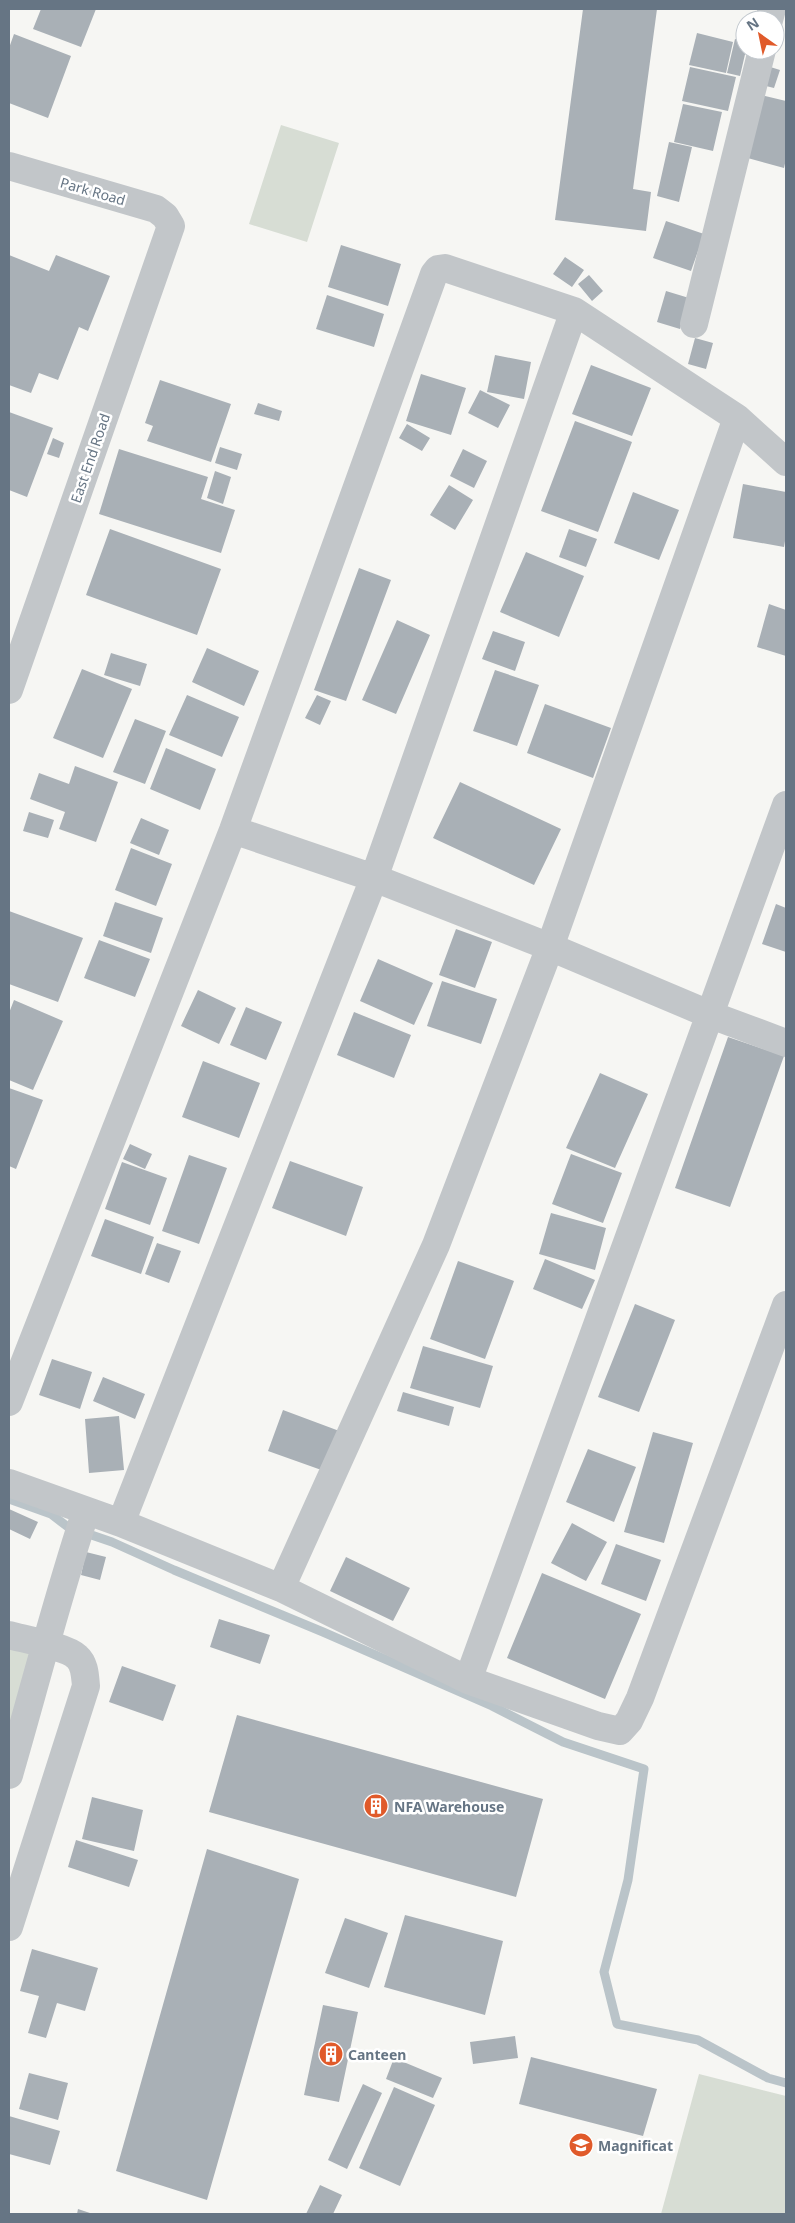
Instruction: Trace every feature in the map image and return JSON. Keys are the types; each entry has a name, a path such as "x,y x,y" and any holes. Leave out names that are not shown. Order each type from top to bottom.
{"street":[{"path":"694,324 760,60"},
{"name":"Park Road","path":"9,166 156,209 165,216 171,226"},
{"name":"East End Road","path":"9,690 171,226"},
{"path":"9,1402 233,830 434,274 438,269 445,268 574,311 737,418 786,462"},
{"path":"120,1523 374,878 574,311"},
{"path":"280,1588 436,1245 550,947 737,418"},
{"path":"468,1680 786,805"},
{"path":"233,830 374,878 550,947 711,1015 786,1043"},
{"path":"9,1483 86,1514 120,1523 280,1588 468,1680 598,1726 620,1731 629,1722 640,1698 786,1305"},
{"path":"9,1775 75,1544 86,1514"},
{"path":"9,1635 47,1644 76,1656 84,1669 86,1686 9,1927"}],"shaded area":[{"path":"281,125 339,143 307,242 249,224"},
{"path":"9,1635 47,1645 9,1774"},
{"path":"699,2074 786,2096 786,2214 661,2214"}],"building":[{"path":"41,9 96,9 81,47 33,29"},
{"path":"583,9 657,9 633,189 651,192 646,231 555,220"},
{"path":"697,33 733,42 726,73 689,65"},
{"path":"14,34 71,56 48,118 9,103 9,48"},
{"path":"735,39 735,60 744,60 740,76 727,73"},
{"path":"764,65 780,70 774,88 758,84"},
{"path":"690,67 736,77 728,111 682,101"},
{"path":"761,95 786,101 786,159 784,168 744,157"},
{"path":"683,104 722,112 713,151 674,142"},
{"path":"669,142 692,147 679,202 657,196"},
{"path":"666,221 704,234 691,271 653,258"},
{"path":"341,245 401,264 388,306 328,287"},
{"path":"9,255 49,271 56,255 110,276 88,331 79,327 58,380 39,373 31,393 9,385"},
{"path":"565,257 584,270 572,287 553,274"},
{"path":"589,275 603,291 592,301 578,284"},
{"path":"666,291 689,298 680,329 657,322"},
{"path":"327,295 384,314 374,347 316,329"},
{"path":"695,338 713,343 706,369 688,364"},
{"path":"495,355 531,362 524,399 487,392"},
{"path":"591,365 651,388 632,436 572,414"},
{"path":"421,374 466,388 451,435 406,421"},
{"path":"160,380 231,404 211,462 147,441 153,426 145,423"},
{"path":"480,390 510,405 498,428 468,413"},
{"path":"258,403 282,411 279,421 254,414"},
{"path":"9,412 53,428 27,497 9,490"},
{"path":"575,421 632,442 598,532 541,511"},
{"path":"407,424 430,438 422,451 399,438"},
{"path":"53,438 64,443 59,458 47,454"},
{"path":"220,447 242,454 237,470 215,463"},
{"path":"119,449 208,477 201,499 235,510 221,553 99,514"},
{"path":"463,449 487,461 474,488 450,476"},
{"path":"215,471 231,477 223,504 207,498"},
{"path":"743,484 786,492 786,535 784,547 733,538"},
{"path":"449,485 473,500 455,530 430,515"},
{"path":"633,492 679,510 659,560 614,543"},
{"path":"110,529 221,569 197,635 86,595"},
{"path":"569,529 597,539 586,567 559,557"},
{"path":"526,552 584,576 559,637 500,612"},
{"path":"359,568 391,580 346,701 314,690"},
{"path":"769,604 786,610 786,656 757,647"},
{"path":"397,620 430,635 396,714 362,700"},
{"path":"493,631 525,642 515,671 482,659"},
{"path":"207,648 259,671 244,706 192,682"},
{"path":"111,653 147,664 140,686 104,675"},
{"path":"82,669 132,689 103,758 53,738"},
{"path":"495,670 539,685 517,746 473,731"},
{"path":"187,695 239,717 222,757 169,735"},
{"path":"317,695 331,701 320,725 305,718"},
{"path":"545,704 611,728 593,778 527,753"},
{"path":"135,719 166,731 145,784 113,772"},
{"path":"166,748 216,769 200,810 150,789"},
{"path":"75,766 118,782 96,842 59,829 65,812 30,799 39,773 69,784"},
{"path":"460,782 561,829 534,885 433,838"},
{"path":"29,812 54,820 48,838 23,831"},
{"path":"141,818 169,830 159,855 130,843"},
{"path":"131,848 172,864 156,906 115,890"},
{"path":"115,902 163,918 151,953 103,936"},
{"path":"776,904 786,908 786,952 762,944"},
{"path":"9,911 83,938 58,1002 9,984"},
{"path":"456,929 492,942 475,988 439,975"},
{"path":"99,940 150,959 135,997 84,978"},
{"path":"378,959 433,983 414,1025 360,1001"},
{"path":"442,981 497,999 481,1044 427,1026"},
{"path":"198,990 236,1008 219,1044 181,1026"},
{"path":"14,1000 63,1021 33,1090 9,1080 9,1013"},
{"path":"246,1007 282,1022 266,1060 230,1045"},
{"path":"354,1012 411,1035 394,1078 337,1055"},
{"path":"728,1037 784,1056 730,1207 675,1188"},
{"path":"203,1061 260,1083 239,1138 182,1117"},
{"path":"600,1073 648,1094 615,1168 566,1148"},
{"path":"9,1088 43,1100 16,1169 9,1166"},
{"path":"130,1144 152,1154 145,1169 123,1159"},
{"path":"571,1154 622,1173 603,1223 552,1204"},
{"path":"189,1155 227,1168 199,1244 162,1231"},
{"path":"290,1161 363,1187 346,1236 272,1208"},
{"path":"122,1162 167,1178 150,1225 105,1209"},
{"path":"551,1213 606,1228 595,1270 539,1254"},
{"path":"105,1219 154,1237 141,1274 91,1256"},
{"path":"157,1243 181,1251 169,1283 145,1274"},
{"path":"545,1259 595,1280 582,1309 533,1289"},
{"path":"458,1261 514,1281 485,1359 430,1339"},
{"path":"635,1304 675,1320 639,1412 598,1397"},
{"path":"423,1346 493,1366 480,1408 410,1388"},
{"path":"52,1359 92,1372 80,1409 39,1395"},
{"path":"103,1377 145,1394 135,1419 93,1401"},
{"path":"403,1392 454,1407 449,1426 397,1411"},
{"path":"283,1410 342,1432 327,1472 268,1451"},
{"path":"119,1416 124,1470 89,1473 85,1419"},
{"path":"653,1432 693,1443 664,1543 624,1532"},
{"path":"588,1449 636,1467 614,1522 566,1502"},
{"path":"9,1509 38,1522 30,1539 9,1529"},
{"path":"572,1523 607,1542 586,1581 551,1563"},
{"path":"616,1544 661,1560 646,1601 601,1584"},
{"path":"86,1552 106,1557 100,1580 81,1575"},
{"path":"346,1557 410,1588 393,1621 330,1591"},
{"path":"542,1573 641,1614 605,1699 507,1658"},
{"path":"219,1619 270,1635 260,1664 210,1647"},
{"path":"122,1666 176,1685 163,1721 109,1702"},
{"name":"NFA Warehouse","path":"237,1715 543,1799 516,1897 209,1812"},
{"path":"92,1797 143,1810 134,1851 82,1839"},
{"path":"76,1840 138,1860 129,1887 68,1867"},
{"path":"207,1849 299,1879 207,2200 116,2171"},
{"path":"405,1915 503,1941 485,2015 384,1987"},
{"path":"345,1918 388,1933 369,1988 325,1973"},
{"path":"32,1949 98,1968 85,2011 57,2003 46,2038 28,2033 39,1996 20,1991"},
{"name":"Canteen","path":"323,2005 358,2012 339,2102 304,2095"},
{"path":"515,2036 518,2058 473,2064 470,2042"},
{"name":"Magnificat","path":"531,2057 657,2089 643,2136 519,2104"},
{"path":"394,2058 442,2078 433,2098 386,2079"},
{"path":"29,2073 68,2083 58,2120 19,2109"},
{"path":"363,2084 382,2093 347,2169 328,2160"},
{"path":"394,2087 435,2105 400,2186 359,2168"},
{"path":"9,2116 60,2131 50,2165 9,2154"},
{"path":"320,2185 342,2195 333,2214 306,2214"},
{"path":"78,2209 93,2214 77,2214"}],"waterway":[{"path":"9,1499 51,1514 68,1527 112,1542 492,1706 563,1742 644,1769 628,1880 604,1972 617,2024 698,2040 768,2078 786,2083"}],"place":[{"name":"NFA Warehouse","path":"376,1806"},
{"name":"Canteen","path":"331,2054"},
{"name":"Magnificat","path":"581,2145"}]}
